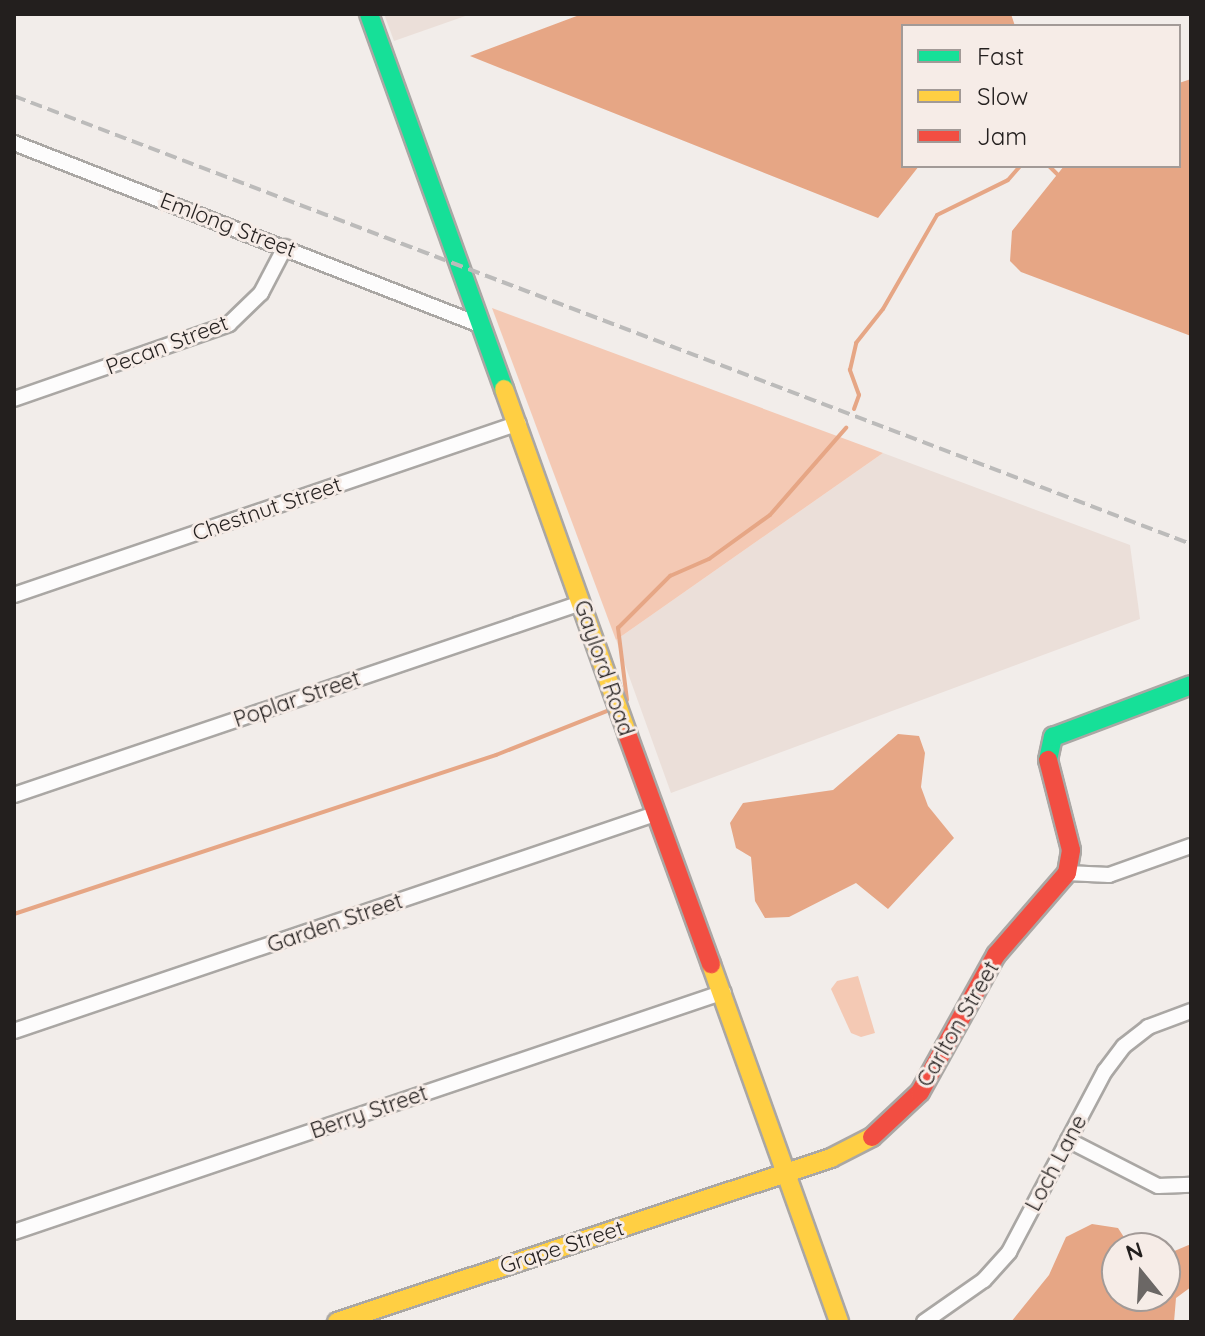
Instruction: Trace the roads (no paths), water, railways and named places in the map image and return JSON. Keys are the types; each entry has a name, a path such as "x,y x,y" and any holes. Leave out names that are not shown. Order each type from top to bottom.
{"street":[{"name":"Gaylord Road","path":"369,14 480,325 519,423 655,814 724,992 839,1322"},
{"name":"Emlong Street","path":"14,143 442,307 480,325"},
{"name":"Pecan Street","path":"14,399 229,324 261,293 285,247"},
{"path":"442,307 460,298 465,280"},
{"name":"Chestnut Street","path":"14,595 519,423"},
{"name":"Poplar Street","path":"14,795 581,603"},
{"path":"1191,685 1053,737 1047,763 1066,822 1071,850 1067,873 1109,875 1191,846"},
{"name":"Garden Street","path":"14,1031 655,814"},
{"name":"Carlton Street","path":"787,1173 869,1140 896,1120 940,1060 996,955 1067,873"},
{"name":"Berry Street","path":"14,1232 724,992"},
{"name":"Loch Lane","path":"924,1322 984,1280 1009,1252 1068,1140 1124,1046 1148,1027 1191,1011"},
{"path":"1068,1140 1158,1186 1191,1185"},
{"name":"Grape Street","path":"337,1322 787,1173"}],"waterway":[{"path":"854,409 859,395 850,370 856,343 883,309 937,215 1008,180 1018,168"},
{"path":"1051,168 1058,175"},
{"path":"627,700 618,628 670,576 709,559 770,515 846,428"},
{"path":"14,914 496,755 607,711"}],"railway":[{"path":"14,96 1191,544"}]}
